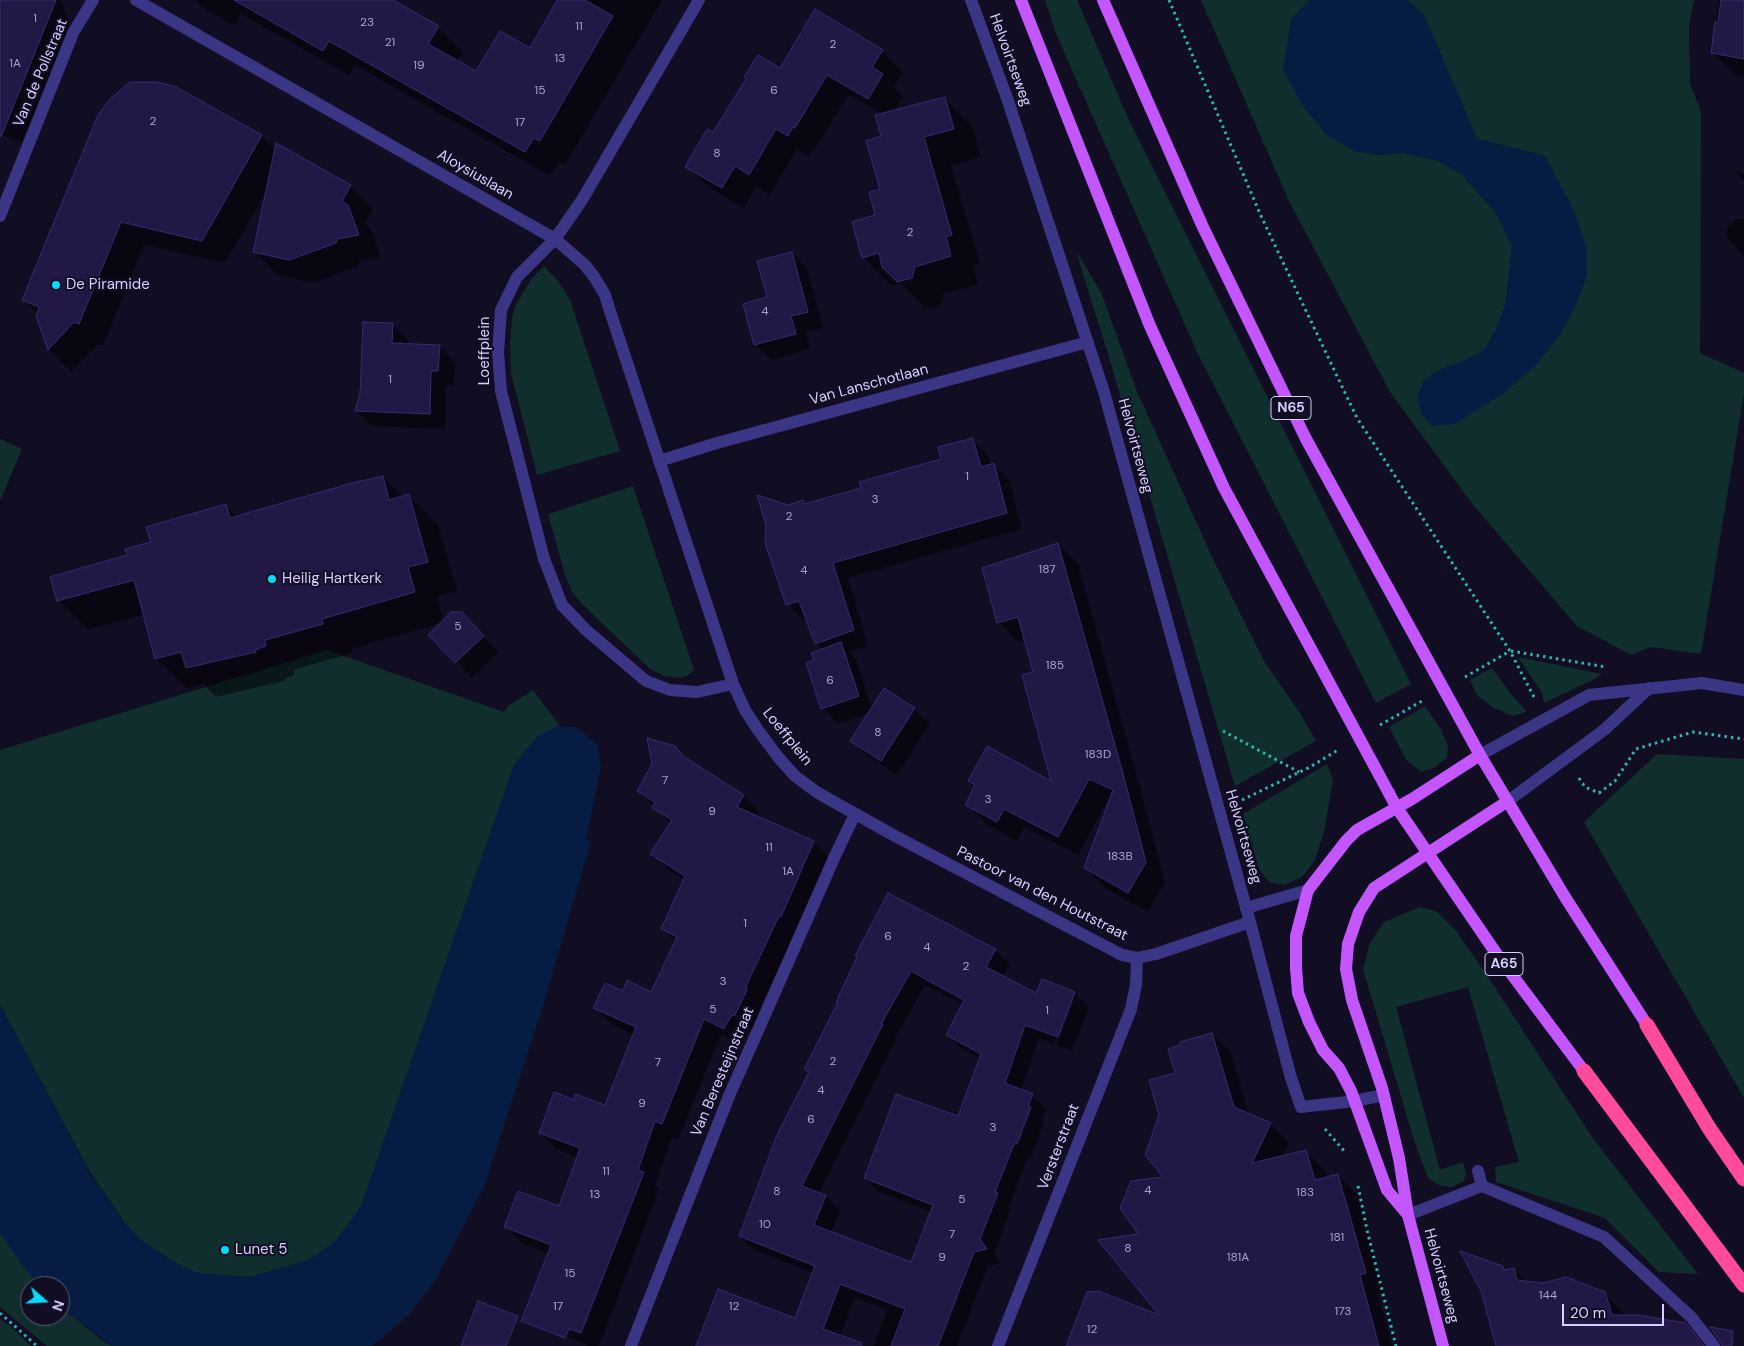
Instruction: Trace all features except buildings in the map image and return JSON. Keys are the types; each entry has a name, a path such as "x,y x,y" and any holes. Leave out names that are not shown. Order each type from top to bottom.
{"highway":[{"path":"1646,1025 1709,1128 1744,1179"},
{"name":"A65","path":"1584,1071 1744,1285"}],"main road":[{"name":"Helvoirtseweg","path":"1021,0 1150,326 1224,488 1397,808 1429,853"},
{"name":"N65","path":"1103,0 1202,225 1306,439 1480,755 1508,801"},
{"name":"Helvoirtseweg","path":"1408,1215 1387,1190 1355,1101 1339,1068 1323,1050 1298,993 1296,936 1308,890 1346,841 1357,830 1397,808 1480,755"},
{"name":"Helvoirtseweg","path":"1443,1346 1408,1215 1399,1158 1384,1095 1352,1000 1346,970 1348,944 1359,912 1374,888 1508,801"},
{"path":"1508,801 1565,897 1646,1025"},
{"name":"A65","path":"1429,853 1498,956 1584,1071"}],"street":[{"name":"Van de Pollstraat","path":"0,216 73,33 93,0"},
{"name":"Aloysiuslaan","path":"136,0 555,239"},
{"path":"555,239 587,191 699,0"},
{"name":"Helvoirtseweg","path":"971,0 1007,98 1104,392 1301,1106"},
{"name":"Loeffplein","path":"733,684 697,692 670,690 646,681 586,630 562,605 544,559 500,391 498,352 501,310 518,278 555,239 585,265 604,295 733,684 745,710 784,764 796,776 818,793 855,814"},
{"name":"Van Lanschotlaan","path":"659,461 1088,342"},
{"path":"1480,755 1589,695 1702,683 1744,690"},
{"path":"1508,801 1604,730 1649,688"},
{"name":"Pastoor van den Houtstraat","path":"855,814 1122,955 1137,958 1156,954 1250,922"},
{"name":"Van Beresteijnstraat","path":"631,1346 729,1096 855,814"},
{"name":"Helvoirtseweg","path":"1246,908 1308,890"},
{"name":"Versterstraat","path":"998,1346 1131,1009 1136,984 1137,958"},
{"path":"1301,1106 1355,1101 1384,1095"},
{"path":"1478,1171 1482,1186"},
{"path":"1408,1215 1482,1186 1604,1237 1691,1317 1714,1346"}],"path":[{"path":"1169,0 1261,216 1357,418 1510,651"},
{"path":"1192,714 1300,773"},
{"path":"1301,1106 1348,1154"},
{"path":"1356,1178 1366,1230 1396,1346"},
{"path":"0,1313 37,1346"}],"green space":[{"path":"1045,0 1077,0 1128,118 1411,684 1376,703 1197,352 1057,36"},
{"path":"1201,0 1310,0 1291,20 1304,107 1326,134 1355,151 1376,155 1404,153 1439,161 1463,175 1496,213 1512,246 1506,303 1497,327 1485,350 1437,371 1559,336 1573,311 1587,275 1545,156 1477,139 1424,15 1407,0 1694,0 1689,26 1690,84 1701,111 1700,353 1744,373 1744,393 1701,654 1651,647 1631,655 1577,626 1474,506 1390,392 1289,201"},
{"path":"1076,251 1101,292 1136,389 1213,559 1264,661 1300,713 1316,741 1235,786 1108,354"},
{"path":"544,266 558,281 570,300 620,451 537,475 511,373 510,342 512,318 516,304 532,278"},
{"path":"0,439 22,449 0,501"},
{"path":"633,486 694,670 680,678 664,676 650,669 580,602 571,590 565,575 548,514"},
{"path":"327,650 504,712 508,706 533,690 560,726 538,736 514,765 361,1207 335,1242 309,1260 250,1277 194,1272 174,1262 142,1241 124,1222 90,1172 0,1005 0,750"},
{"path":"1518,657 1602,674 1544,703 1542,693"},
{"path":"1492,668 1527,712 1513,716 1492,707 1477,695 1470,680"},
{"path":"1425,706 1440,728 1448,746 1447,757 1436,767 1422,772 1407,761 1389,727"},
{"path":"1657,754 1744,759 1744,1098 1584,822"},
{"path":"1327,764 1333,780 1324,832 1315,860 1302,877 1284,885 1269,882 1259,869 1243,814"},
{"path":"1420,907 1436,911 1457,932 1592,1137 1698,1274 1659,1272 1605,1218 1496,1182 1495,1167 1519,1162 1468,987 1396,1007 1440,1170 1463,1162 1466,1174 1464,1181 1452,1187 1441,1186 1428,1178 1414,1140 1363,969 1370,943 1384,922"},
{"path":"0,1232 32,1276 20,1276 20,1324 0,1307"},
{"path":"70,1314 112,1346 47,1346 23,1326 70,1326"},
{"path":"0,1319 9,1325 31,1346 0,1346"}],"water":[{"path":"1310,0 1407,0 1424,15 1477,139 1545,156 1574,210 1586,246 1587,275 1573,311 1559,336 1535,366 1504,393 1455,424 1432,426 1421,413 1417,397 1424,380 1437,371 1485,350 1497,327 1506,303 1512,246 1496,213 1463,175 1439,161 1404,153 1376,155 1355,151 1326,134 1304,107 1283,71 1291,20"},
{"path":"560,726 576,727 598,745 601,767 586,839 591,842 543,1006 484,1187 436,1279 409,1315 372,1346 112,1346 70,1315 70,1276 32,1276 0,1232 0,1005 89,1172 124,1222 142,1241 174,1262 194,1272 218,1275 250,1277 309,1260 335,1242 361,1207 514,765 538,736"}],"place":[{"name":"De Piramide","path":"56,285"},
{"name":"Heilig Hartkerk","path":"272,579"},
{"name":"Lunet 5","path":"225,1250"}]}
